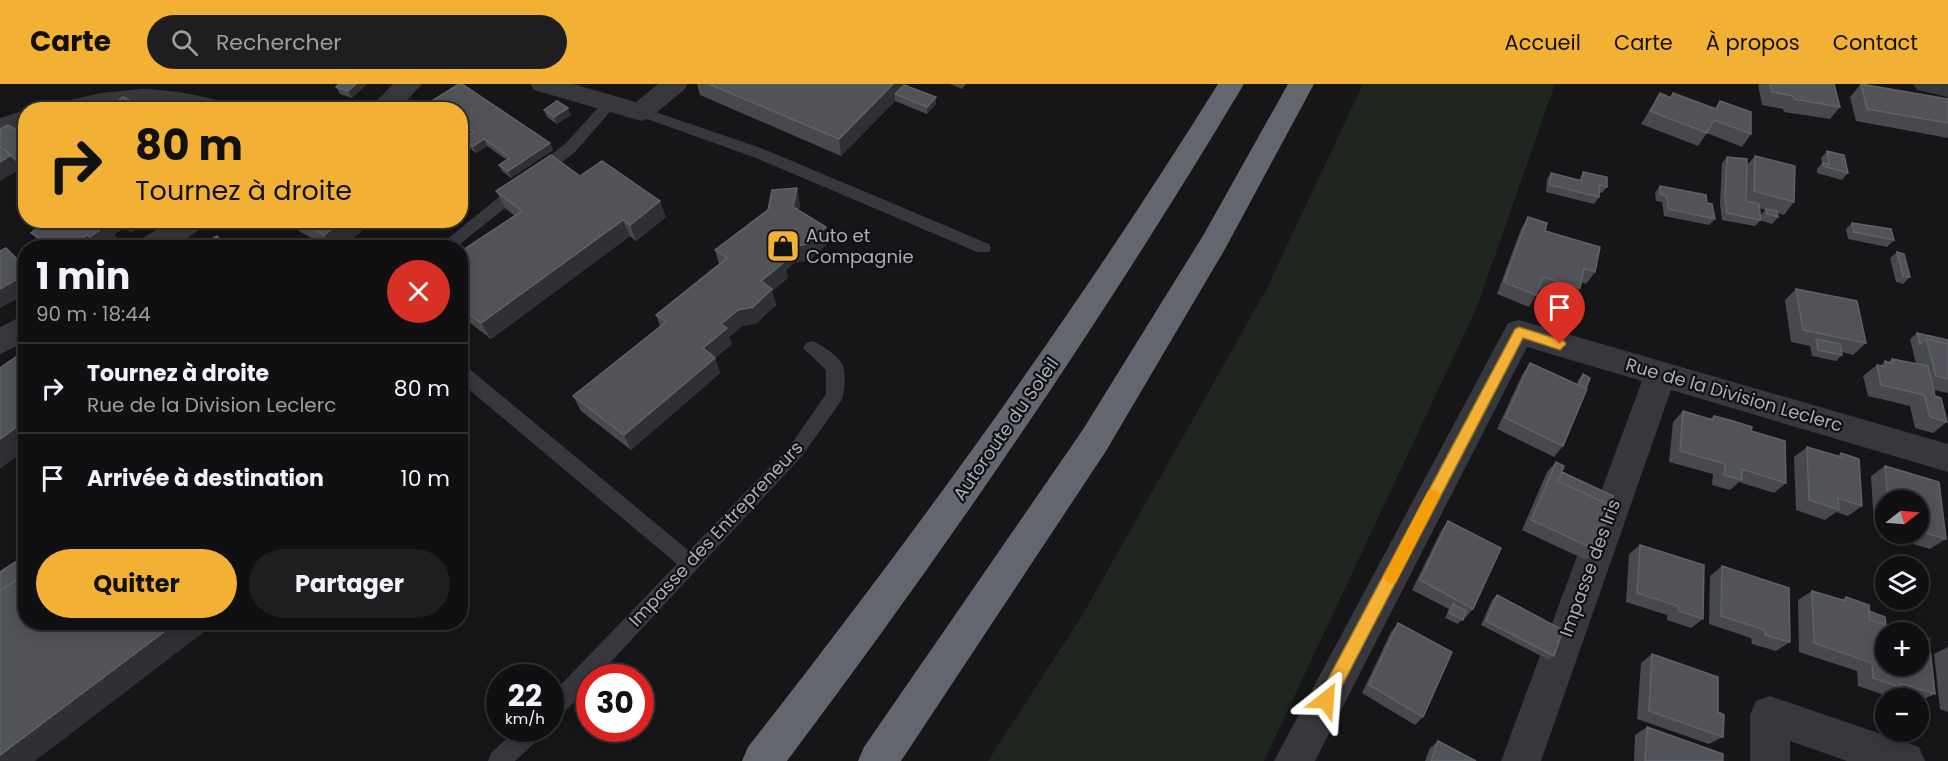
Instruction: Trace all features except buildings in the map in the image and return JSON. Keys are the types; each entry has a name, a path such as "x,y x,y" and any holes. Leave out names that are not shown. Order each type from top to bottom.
{"highway":[{"name":"Autoroute du Soleil","path":"762,761 841,660 1029,399 1177,175 1231,84"},
{"path":"879,761 1094,441 1215,241 1301,84"}],"street":[{"path":"390,102 409,84"},
{"path":"543,84 641,112 675,84"},
{"path":"1926,84 1948,88"},
{"path":"111,102 167,98 199,102"},
{"path":"0,127 18,121"},
{"path":"162,240 181,228"},
{"path":"0,342 18,331"},
{"name":"Rue de la Division Leclerc","path":"1294,761 1519,332 1948,458"},
{"name":"Impasse des Iris","path":"1521,761 1661,374"},
{"path":"1770,761 1770,715 1905,761"}],"lane":[{"path":"454,240 570,147 610,103"},
{"path":"641,112 761,154 982,248"},
{"name":"Impasse des Entrepreneurs","path":"564,697 796,451 835,396 835,367 812,348"},
{"path":"468,378 690,563"},
{"path":"499,761 519,742"}],"shaded area":[{"path":"1363,84 1555,84 1477,307 1264,761 988,761 1083,614 1266,290"}],"slow traffic":[{"path":"1391,577 1433,496"}],"place":[{"name":"Auto et Compagnie","path":"783,246"}],"route":[{"path":"1326,700 1519,332 1560,344"}]}
